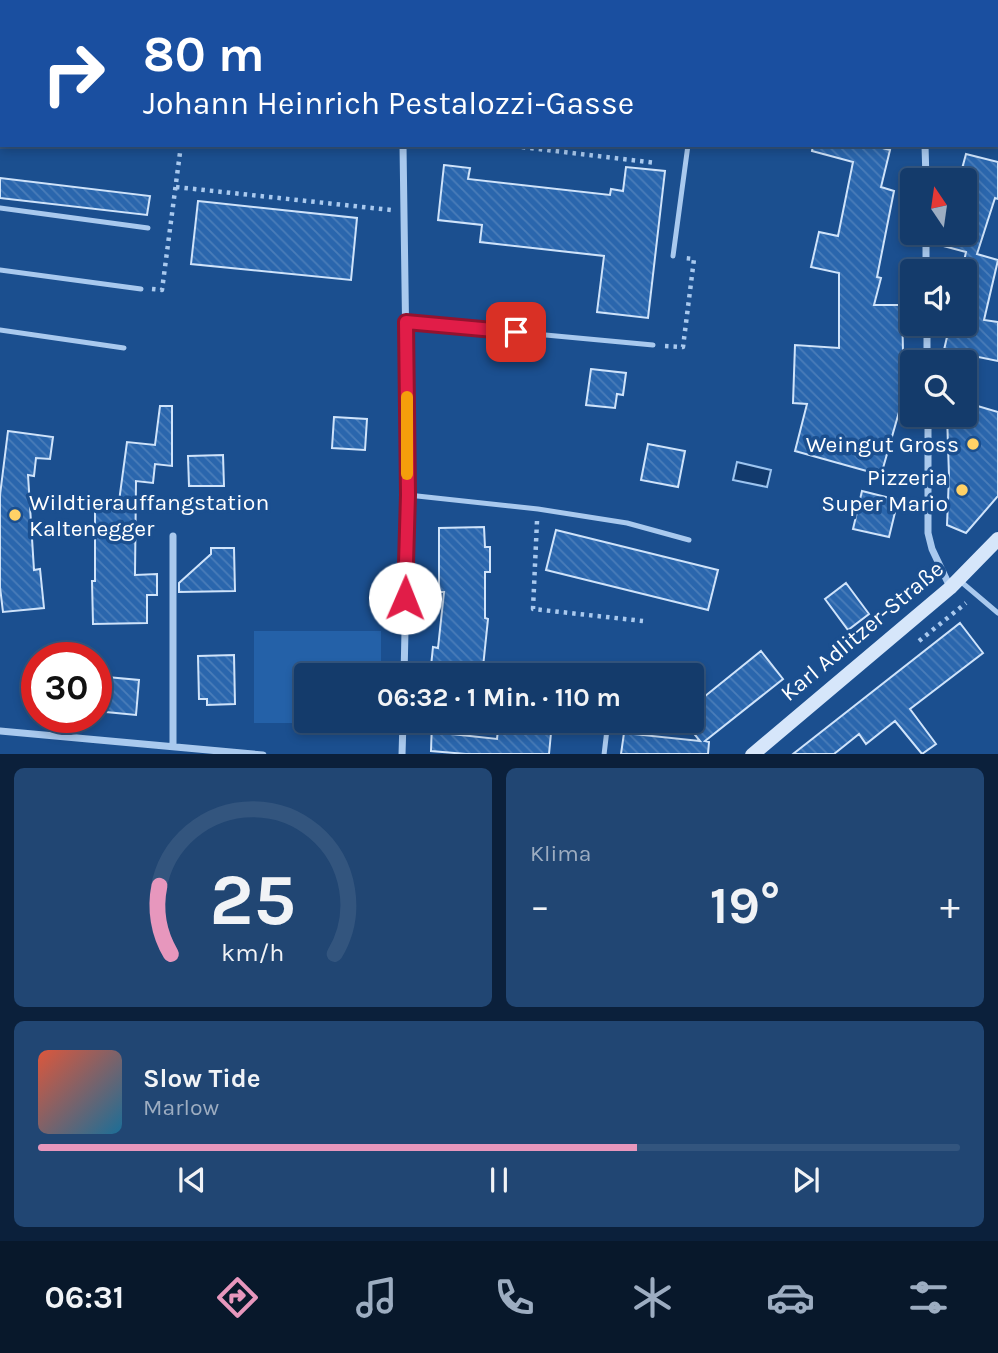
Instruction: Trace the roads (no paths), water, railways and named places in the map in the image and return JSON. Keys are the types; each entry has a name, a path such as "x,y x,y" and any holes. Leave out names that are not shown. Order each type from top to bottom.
{"street":[{"path":"403,147 408,495 404,663"},
{"path":"925,147 926,168"},
{"path":"928,427 928,533 932,549 954,584"},
{"path":"173,536 173,746"},
{"name":"Karl Adlitzer-Straße","path":"752,754 954,584 997,543"},
{"path":"0,731 263,754"},
{"path":"402,754 403,733"}],"lane":[{"path":"673,256 688,147"},
{"path":"0,208 148,228"},
{"path":"0,270 141,289"},
{"path":"406,322 653,345"},
{"path":"0,330 124,348"},
{"path":"408,495 538,509 627,523 689,540"},
{"path":"954,584 998,613"},
{"path":"604,754 607,733"}],"place":[{"name":"Weingut Gross","path":"973,444"},
{"name":"Pizzeria Super Mario","path":"962,490"},
{"name":"Wildtierauffangstation Kaltenegger","path":"15,515"}]}
